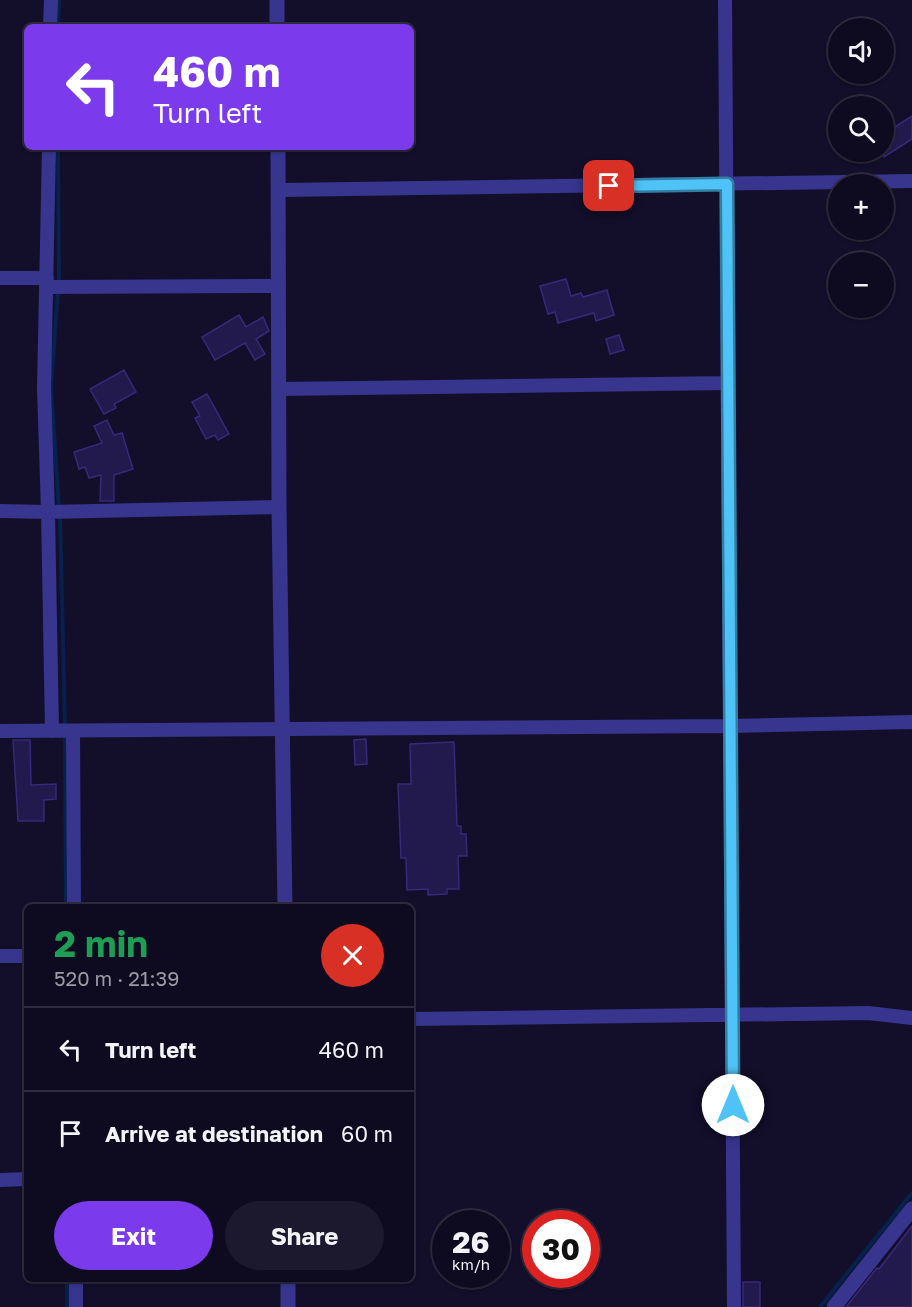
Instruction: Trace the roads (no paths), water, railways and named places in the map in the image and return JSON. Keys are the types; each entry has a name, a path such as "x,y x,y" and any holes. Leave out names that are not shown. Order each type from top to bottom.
{"street":[{"path":"50,24 51,0"},
{"path":"277,0 277,24"},
{"path":"725,0 734,1307"},
{"path":"49,150 44,388 52,731"},
{"path":"278,150 279,507 285,904"},
{"path":"278,186 281,190 912,181"},
{"path":"0,278 47,282 279,286"},
{"path":"279,388 727,382"},
{"path":"0,511 279,507"},
{"path":"0,731 729,726 912,722"},
{"path":"73,731 74,904"},
{"path":"0,956 24,956"},
{"path":"414,1019 868,1013 912,1018"},
{"path":"0,1180 24,1179"},
{"path":"834,1307 912,1209"},
{"path":"76,1282 76,1307"},
{"path":"288,1282 288,1307"}],"waterway":[{"path":"58,24 59,0"},
{"path":"58,150 59,283"},
{"path":"58,291 51,387 59,508"},
{"path":"60,515 65,727"},
{"path":"65,734 66,904"},
{"path":"820,1307 912,1193"},
{"path":"67,1282 67,1307"}]}
